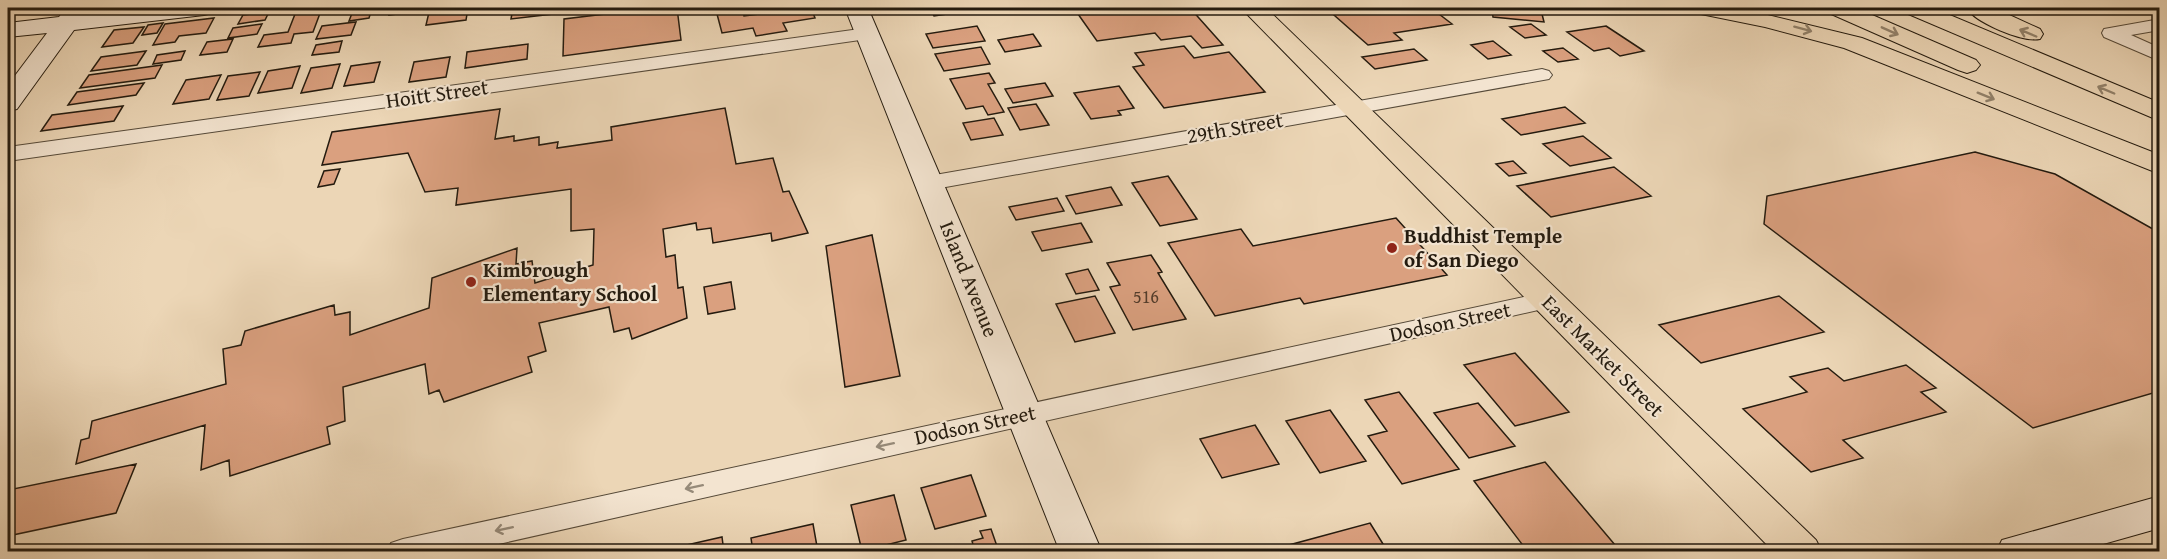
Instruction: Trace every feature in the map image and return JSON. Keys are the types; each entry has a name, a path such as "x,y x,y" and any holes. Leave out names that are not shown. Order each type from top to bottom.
{"main road":[{"name":"East Market Street","path":"1252,8 1801,552"},
{"path":"1704,8 1768,20 1853,43 2160,165"},
{"path":"1837,8 2160,153"},
{"path":"1914,8 2160,113"},
{"path":"1978,8 2000,21 2160,89"}],"street":[{"path":"8,30 72,16 204,8"},
{"path":"8,104 72,16"},
{"name":"Hoitt Street","path":"8,154 862,21"},
{"name":"Island Avenue","path":"862,21 1081,552"},
{"path":"2160,24 2111,33 2160,55"},
{"name":"29th Street","path":"929,183 1542,75"},
{"name":"Dodson Street","path":"403,552 1547,300"},
{"path":"2017,552 2160,512"}],"building":[{"path":"8,8 29,8 25,13 8,15"},
{"path":"322,8 313,32 294,34 291,43 258,47 264,35 288,32 297,9"},
{"path":"354,8 372,8 369,18 349,21"},
{"path":"391,8 429,8 389,15"},
{"path":"430,8 468,8 466,20 426,25"},
{"path":"513,8 554,8 553,14 511,19"},
{"path":"655,8 677,8 681,40 563,56 564,19"},
{"path":"766,8 811,8 815,18 783,23 787,31 756,36 753,28 722,33 717,14 743,10 744,16 767,13"},
{"path":"930,8 973,8 975,10 934,16"},
{"path":"1122,8 1190,8 1223,45 1202,48 1191,36 1161,40 1155,33 1097,41 1078,14"},
{"path":"1326,8 1431,8 1452,24 1394,33 1402,40 1368,45"},
{"path":"1492,10 1542,14 1544,22 1493,17"},
{"path":"269,12 265,20 238,24 243,15"},
{"path":"214,18 206,33 179,36 175,42 153,45 165,24"},
{"path":"356,22 351,35 316,39 322,26"},
{"path":"163,23 157,33 142,35 148,25"},
{"path":"262,24 257,34 228,38 233,28"},
{"path":"1531,24 1546,35 1525,38 1510,27"},
{"path":"977,26 985,41 933,48 926,34"},
{"path":"1606,26 1644,51 1620,56 1609,48 1594,51 1567,32"},
{"path":"144,27 133,43 102,47 114,30"},
{"path":"1033,34 1041,46 1005,52 998,40"},
{"path":"233,39 227,52 200,55 207,42"},
{"path":"342,41 339,52 312,55 316,45"},
{"path":"1493,41 1511,55 1488,59 1471,45"},
{"path":"528,44 527,59 465,68 467,52"},
{"path":"1184,46 1194,58 1229,52 1265,92 1164,108 1133,67 1144,65 1135,53"},
{"path":"981,47 990,64 944,71 935,54"},
{"path":"1563,48 1578,59 1558,62 1543,51"},
{"path":"1414,49 1427,60 1375,69 1362,57"},
{"path":"146,51 137,65 91,71 101,57"},
{"path":"185,51 181,60 153,64 157,55"},
{"path":"450,57 446,77 409,82 414,62"},
{"path":"380,62 374,82 344,86 351,66"},
{"path":"340,64 332,88 301,93 311,68"},
{"path":"162,65 155,78 80,88 89,75"},
{"path":"300,66 292,88 258,93 268,71"},
{"path":"260,72 249,96 217,100 228,76"},
{"path":"989,73 995,83 988,84 1004,112 988,115 983,106 966,109 950,79"},
{"path":"221,75 209,99 173,104 186,80"},
{"path":"144,83 136,95 68,105 77,92"},
{"path":"1045,83 1053,96 1013,103 1005,89"},
{"path":"1119,86 1134,108 1118,111 1121,115 1091,119 1074,93"},
{"path":"1036,104 1049,125 1020,130 1008,108"},
{"path":"123,106 114,121 41,131 52,115"},
{"path":"1565,107 1585,123 1521,135 1502,119"},
{"path":"725,108 736,164 773,158 783,192 789,191 808,233 772,241 771,233 713,243 711,228 697,230 696,223 663,229 666,257 675,255 678,288 683,287 687,318 632,339 629,328 614,332 609,307 539,323 546,351 528,357 532,372 444,402 439,390 429,394 425,364 343,387 345,421 327,427 330,444 230,476 229,460 201,470 205,425 76,464 81,440 89,438 92,421 226,384 223,349 241,345 245,331 334,305 335,315 350,312 350,335 429,308 432,278 517,248 516,264 532,261 535,283 593,265 594,229 571,231 571,189 456,205 458,188 425,192 408,153 322,165 332,132 500,109 495,139 514,136 514,141 539,137 539,145 558,142 557,148 612,140 611,127"},
{"path":"994,118 1003,135 971,140 963,123"},
{"path":"1583,136 1611,158 1570,166 1543,144"},
{"path":"1975,152 2055,174 2160,233 2160,391 2033,428 1764,224 1767,196"},
{"path":"1513,161 1526,173 1509,176 1496,164"},
{"path":"1614,167 1651,196 1551,217 1517,186"},
{"path":"340,169 334,184 318,187 324,171"},
{"path":"1168,176 1197,219 1160,226 1132,183"},
{"path":"1111,187 1122,205 1076,214 1066,196"},
{"path":"1057,198 1064,211 1016,220 1009,207"},
{"path":"1396,218 1447,275 1304,304 1300,298 1215,316 1168,243 1241,229 1253,246"},
{"path":"1081,223 1092,242 1042,251 1032,232"},
{"path":"872,235 900,376 845,387 826,246"},
{"path":"1151,255 1162,272 1158,273 1186,319 1133,330 1110,287 1120,285 1107,263"},
{"path":"1088,269 1099,290 1076,294 1066,274"},
{"path":"731,282 735,309 708,314 704,287"},
{"path":"1095,296 1115,333 1075,342 1056,304"},
{"path":"1779,296 1824,332 1701,363 1659,325"},
{"path":"1515,353 1569,412 1515,426 1464,365"},
{"path":"1906,365 1936,388 1921,392 1946,412 1843,440 1863,458 1811,472 1743,409 1807,392 1790,377 1828,368 1844,381"},
{"path":"1399,392 1459,469 1402,484 1368,436 1387,431 1365,400"},
{"path":"1478,403 1515,446 1469,458 1434,413"},
{"path":"1330,410 1366,461 1320,473 1286,421"},
{"path":"1255,425 1279,464 1222,478 1200,439"},
{"path":"1545,462 1621,552 1528,552 1474,481"},
{"path":"136,464 116,513 8,536 8,490"},
{"path":"971,475 986,516 935,529 921,488"},
{"path":"894,495 906,540 862,551 851,505"},
{"path":"1370,523 1388,552 1263,552"},
{"path":"813,524 818,552 753,552 751,538"},
{"path":"991,529 999,552 975,552 972,541 983,538 980,531"},
{"path":"722,537 724,552 660,552 660,551"}],"place":[{"name":"Buddhist Temple of San Diego","path":"1392,248"},
{"name":"Kimbrough Elementary School","path":"471,282"}]}
